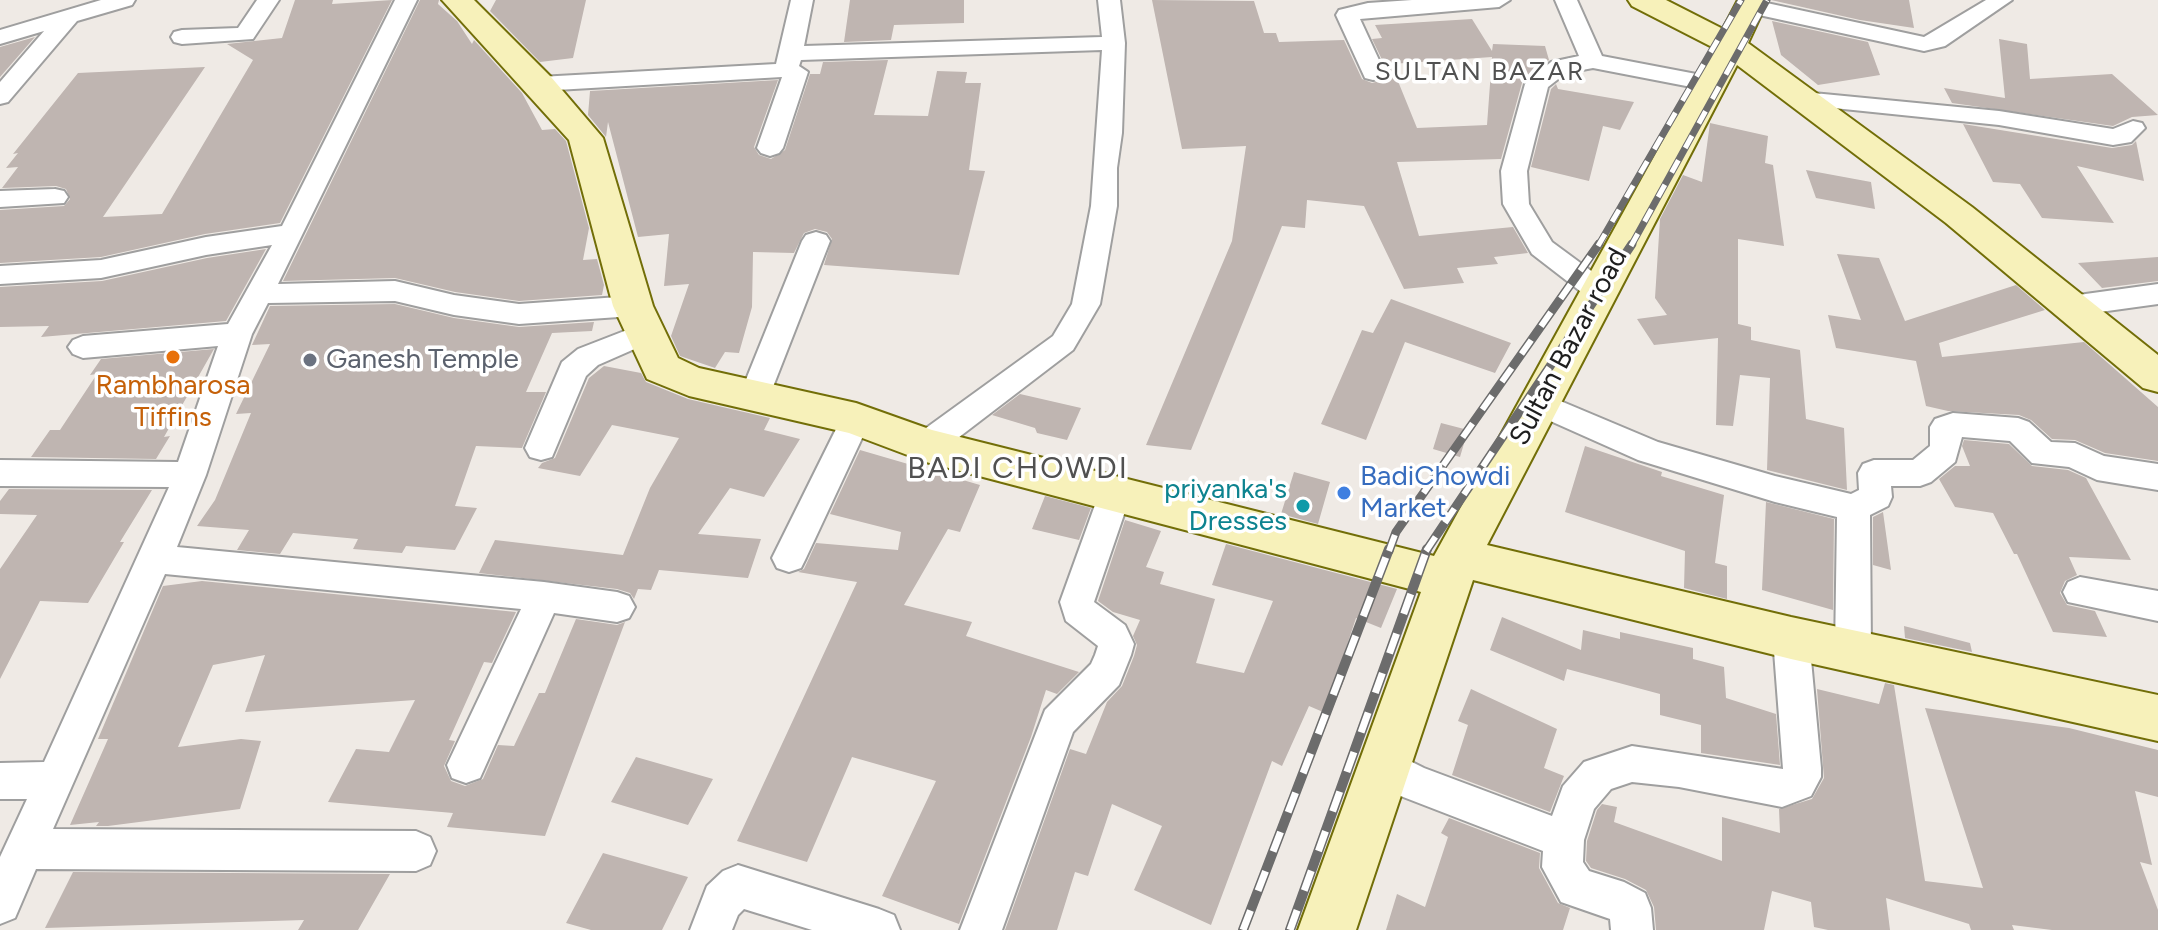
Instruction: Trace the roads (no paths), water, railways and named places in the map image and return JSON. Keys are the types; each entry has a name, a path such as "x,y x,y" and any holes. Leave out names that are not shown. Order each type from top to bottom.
{"street":[{"path":"0,37 69,9 124,0"},
{"path":"182,37 245,34 268,0"},
{"path":"0,903 58,780 190,475 237,334 292,233 406,0"},
{"path":"457,0 539,84 586,138 639,320 662,368 689,381 856,419 926,445 1115,494 2158,718"},
{"path":"770,148 796,72 789,62 802,0"},
{"path":"926,445 1063,343 1086,304 1104,206 1114,43 1109,0"},
{"path":"1373,73 1347,15 1368,10 1499,0"},
{"path":"1566,0 1593,61"},
{"path":"1643,0 1924,44 1937,41 2001,0"},
{"path":"0,97 69,9"},
{"path":"1745,17 1803,99 1959,215 2158,377"},
{"name":"Sultan Bazar road","path":"1327,930 1452,568 1745,17"},
{"path":"539,84 789,62 1114,43"},
{"path":"1599,291 1542,248 1516,204 1514,171 1537,84 1559,67 1593,61 1712,84"},
{"path":"1803,99 1986,117 2113,137 2122,137 2133,128"},
{"path":"0,222 10,199 55,197"},
{"path":"0,275 101,269 206,246 292,233"},
{"path":"754,397 816,241"},
{"path":"258,294 395,291 519,314 639,320"},
{"path":"2071,306 2158,294"},
{"path":"541,448 573,370 639,320"},
{"path":"83,347 237,334"},
{"path":"1539,403 1649,451 1775,489 1854,508 1876,497 1874,473 1920,473 1944,453 1946,427 1953,425 2018,430 2043,454 2075,455 2097,468 2158,477"},
{"path":"789,558 856,419"},
{"path":"0,473 190,475"},
{"path":"981,930 1058,722 1106,674 1113,655 1116,644 1112,636 1078,610 1077,602 1115,494"},
{"path":"1853,652 1854,508"},
{"path":"155,559 544,597 617,607"},
{"path":"2080,592 2158,606"},
{"path":"466,765 544,597"},
{"path":"1632,930 1630,908 1624,903 1576,887 1562,867 1564,840 1577,799 1598,775 1632,764 1679,769 1782,788 1797,783 1802,777 1802,768 1791,638"},
{"path":"1382,765 1412,782 1564,840"},
{"path":"0,781 58,780"},
{"path":"27,849 416,851"},
{"path":"711,930 722,901 738,886 879,930"}],"railway":[{"path":"1598,246 1741,0"},
{"path":"1631,246 1767,0"},
{"path":"1389,551 1396,532 1599,244"},
{"path":"1427,550 1632,244"},
{"path":"1243,930 1389,549"},
{"path":"1290,930 1427,550"}],"place":[{"name":"Rambharosa Tiffins","path":"173,357"},
{"name":"Ganesh Temple","path":"310,360"},
{"name":"BadiChowdi Market","path":"1344,493"},
{"name":"priyanka's Dresses","path":"1303,506"}],"district":[{"name":"SULTAN BAZAR","path":"1480,72"},
{"name":"BADI CHOWDI","path":"1018,469"}]}
